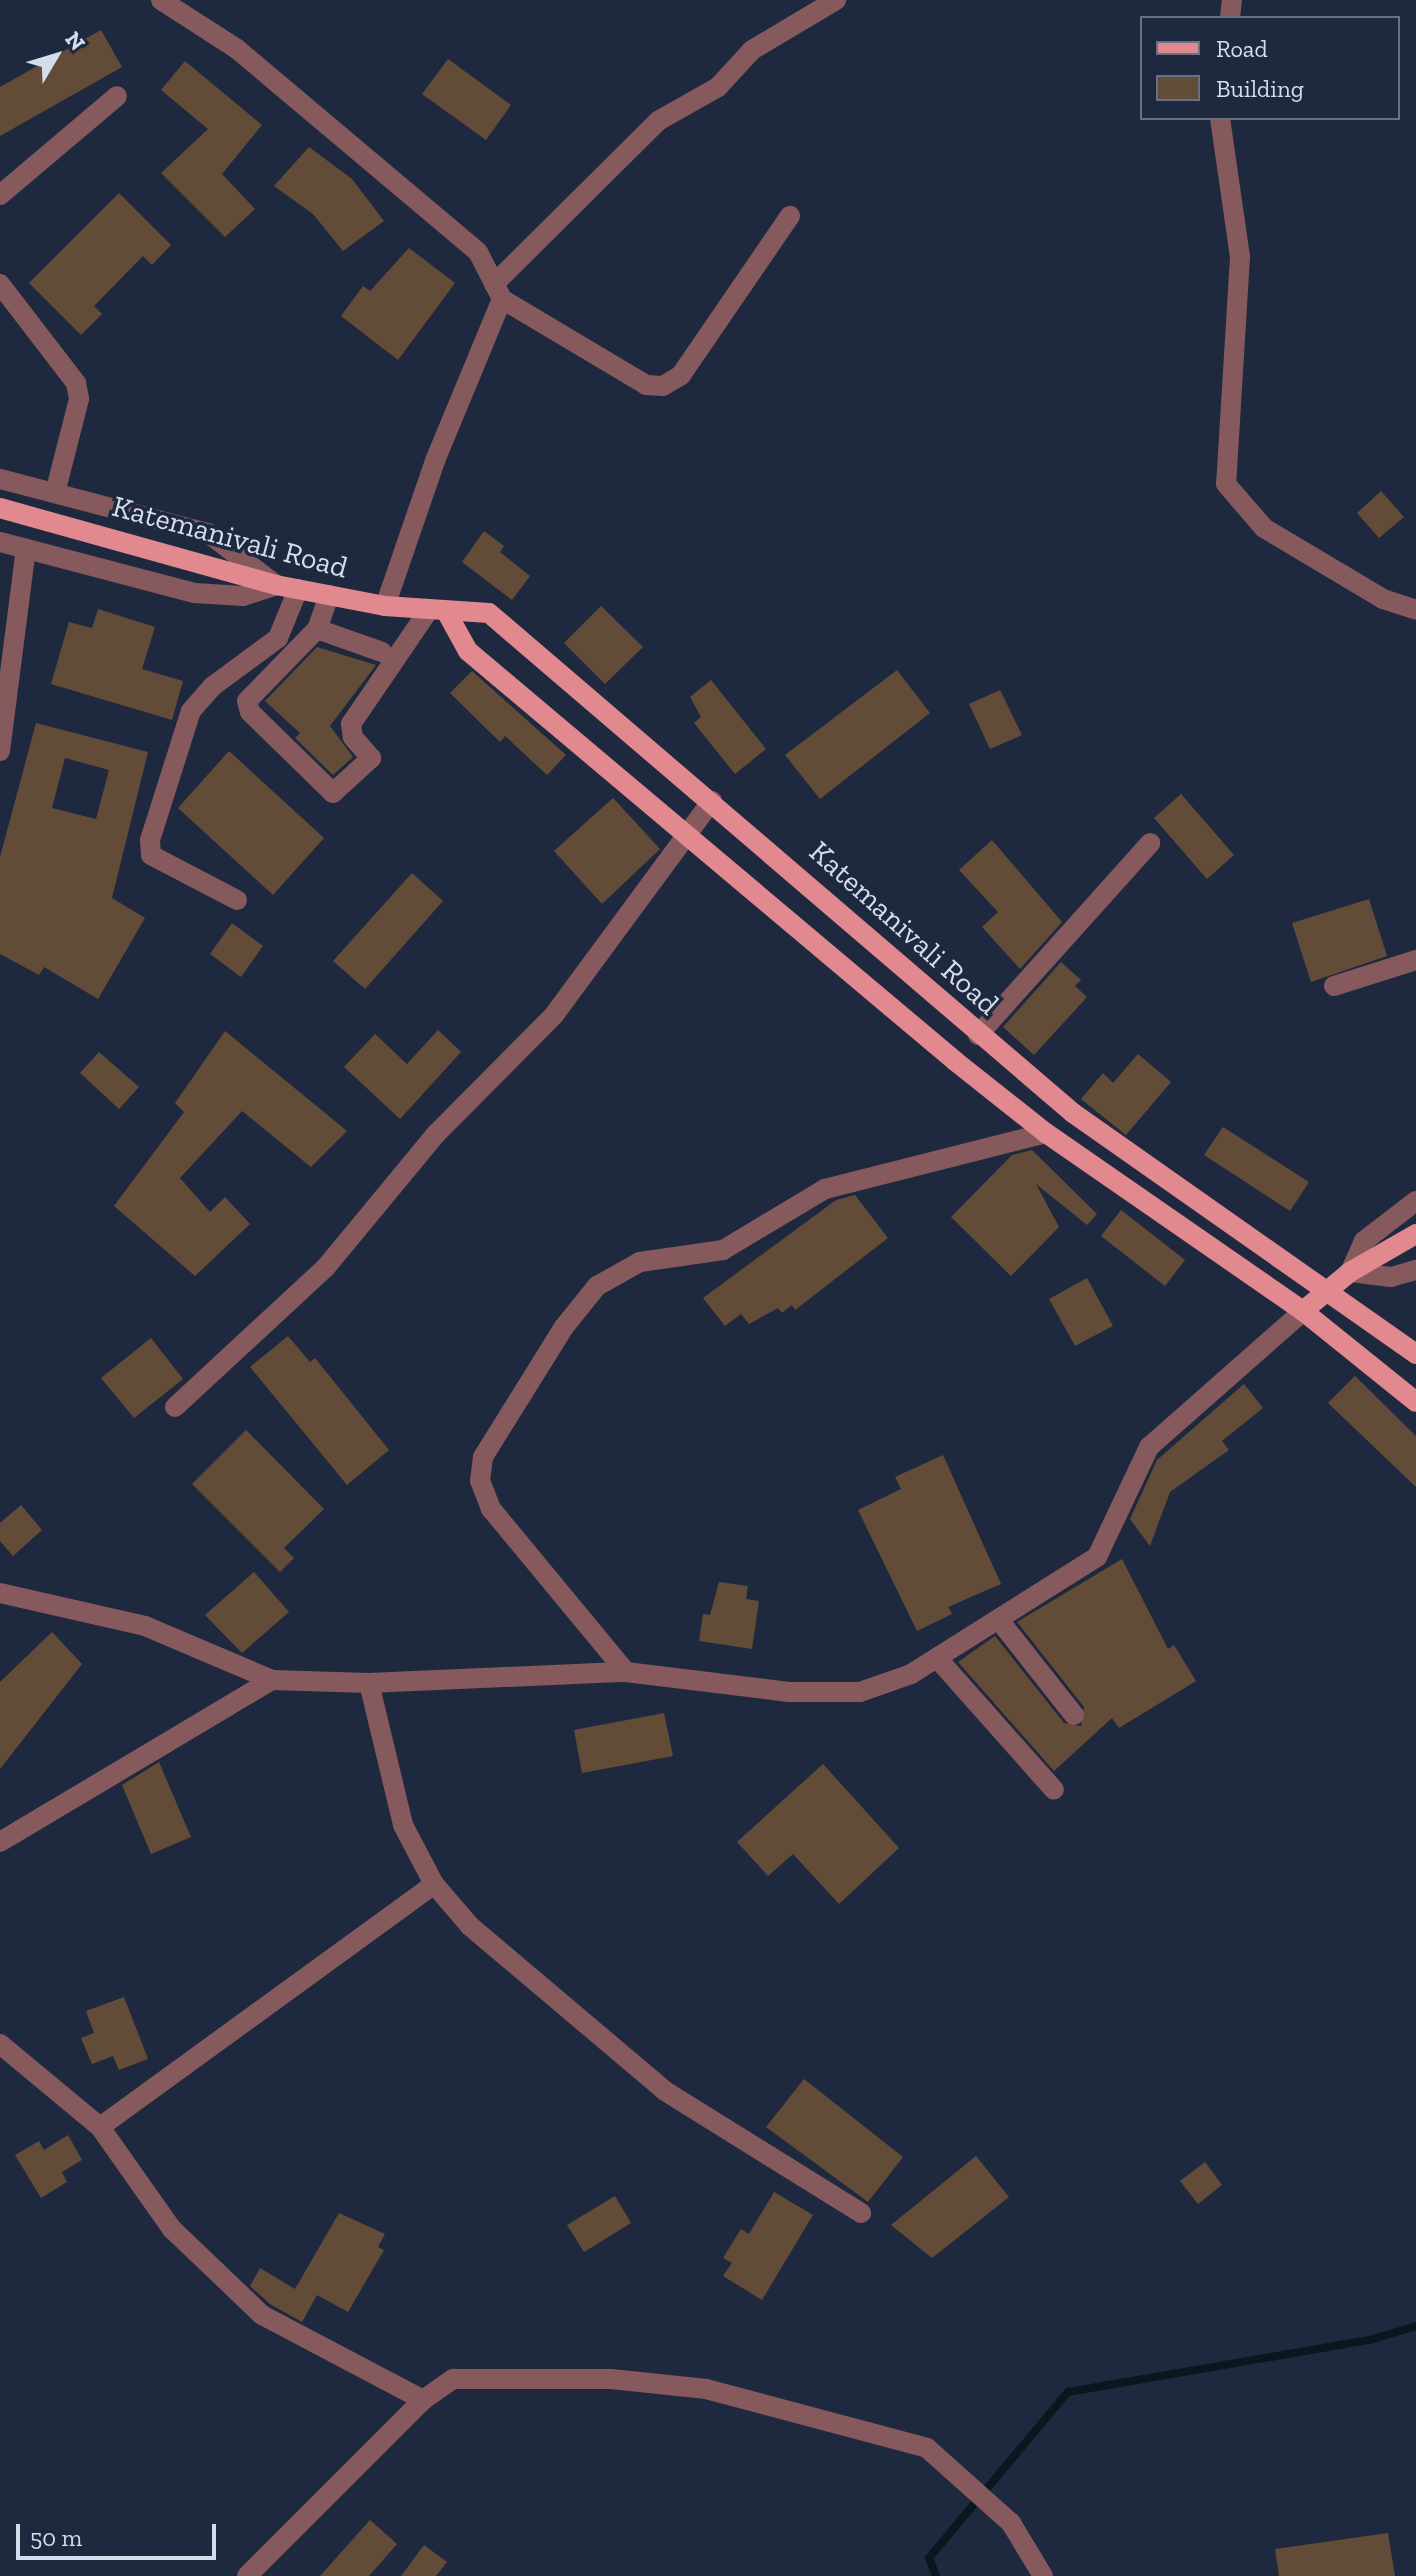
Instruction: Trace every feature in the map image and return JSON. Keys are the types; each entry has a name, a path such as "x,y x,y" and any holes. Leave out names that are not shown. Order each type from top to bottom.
{"main road":[{"name":"Katemanivali Road","path":"0,508 276,585 385,606 438,612 489,613 712,801 978,1035 1073,1113 1330,1290 1416,1354"},
{"path":"438,612 468,651 1046,1133 1303,1311 1416,1402"},
{"path":"1303,1311 1350,1272 1415,1235"}],"street":[{"path":"161,0 237,49 365,153 478,252 498,291 646,385 663,386 681,375 790,216"},
{"path":"385,606 498,291 658,121 718,87 752,50 836,0"},
{"path":"0,195 117,96"},
{"path":"1220,120 1240,257 1226,484 1264,528 1383,599 1416,610"},
{"path":"0,284 76,383 79,399 55,493"},
{"path":"0,479 208,533 276,585"},
{"path":"0,542 194,593 243,596 276,585"},
{"path":"0,751 26,549"},
{"path":"237,900 149,849 191,711 200,697 257,654 285,627 298,589"},
{"path":"329,595 317,629 247,706 338,793 371,758 353,737 354,718 438,612"},
{"path":"317,629 382,652"},
{"path":"257,654 275,672"},
{"path":"175,1407 326,1267 436,1134 554,1015 712,801"},
{"path":"978,1035 1150,843"},
{"path":"1334,986 1416,960"},
{"path":"626,1672 491,1509 480,1481 483,1457 564,1327 597,1286 640,1262 723,1250 825,1189 1046,1133"},
{"path":"1416,1201 1364,1241 1350,1272 1391,1277 1416,1270"},
{"path":"0,1593 145,1626 272,1680 369,1683 626,1672 789,1692 860,1692 899,1680 1097,1557 1149,1447 1303,1311"},
{"path":"999,1620 1074,1715"},
{"path":"937,1658 1054,1790"},
{"path":"0,1842 272,1680"},
{"path":"369,1683 403,1825 434,1884 470,1926 528,1979 665,2091 861,2213"},
{"path":"100,2127 434,1884"},
{"path":"0,2044 66,2093 100,2127 172,2229 262,2315 423,2400"},
{"path":"247,2576 423,2400 453,2379 611,2379 706,2389 927,2448 1011,2523 1043,2576"}],"building":[{"path":"101,30 122,67 0,136 0,87"},
{"path":"448,59 511,105 486,140 422,94"},
{"path":"185,61 262,125 222,174 255,209 225,237 161,173 208,129 161,90"},
{"path":"309,147 352,179 384,221 343,251 313,214 274,186"},
{"path":"119,193 171,245 152,265 143,256 94,306 102,314 81,335 29,283"},
{"path":"409,248 455,283 398,360 341,316 363,286 370,291"},
{"path":"1381,491 1404,517 1379,538 1357,513"},
{"path":"484,531 504,546 500,552 530,576 512,600 462,562"},
{"path":"601,606 643,647 605,684 564,643"},
{"path":"98,609 155,627 142,669 183,681 172,720 51,684 69,622 92,628"},
{"path":"317,647 376,665 330,726 353,757 333,775 295,738 300,733 265,701"},
{"path":"897,670 930,713 820,799 785,755"},
{"path":"472,671 566,755 547,775 505,736 500,742 450,693"},
{"path":"711,680 766,749 735,774 694,723 701,717 690,697"},
{"path":"1000,690 1022,735 990,749 969,704"},
{"path":"36,723 148,752 112,898 145,918 98,999 44,967 39,975 0,954 0,857","holes":["65,758 109,770 96,819 52,808"]},
{"path":"229,751 324,838 273,895 178,808"},
{"path":"1181,794 1234,855 1207,879 1154,818"},
{"path":"613,798 660,849 602,904 554,851"},
{"path":"992,840 1062,922 1020,969 982,927 998,912 959,870"},
{"path":"412,873 443,901 365,989 333,961"},
{"path":"1369,899 1387,956 1311,982 1292,923"},
{"path":"232,923 263,946 241,977 210,954"},
{"path":"1061,962 1081,980 1075,986 1087,997 1034,1055 1003,1027"},
{"path":"438,1030 461,1052 400,1119 344,1067 375,1034 407,1064"},
{"path":"225,1031 347,1131 311,1167 242,1111 180,1178 210,1212 225,1197 250,1224 195,1276 114,1206 184,1112 175,1103"},
{"path":"99,1052 139,1087 119,1109 80,1073"},
{"path":"1138,1054 1171,1082 1126,1135 1081,1099 1103,1073 1113,1083"},
{"path":"1223,1127 1309,1182 1290,1211 1204,1155"},
{"path":"1032,1150 1097,1214 1087,1225 1036,1184 1059,1227 1011,1276 951,1217 1012,1155"},
{"path":"855,1195 888,1238 795,1310 792,1305 782,1313 778,1308 749,1324 741,1314 725,1326 703,1298 836,1200"},
{"path":"1121,1210 1185,1260 1165,1286 1101,1236"},
{"path":"1087,1278 1113,1326 1075,1346 1049,1299"},
{"path":"288,1336 310,1362 315,1358 389,1450 347,1485 250,1367"},
{"path":"151,1338 183,1379 134,1418 101,1378"},
{"path":"1355,1376 1416,1436 1416,1487 1328,1403"},
{"path":"1244,1384 1263,1408 1222,1441 1229,1450 1170,1492 1150,1546 1130,1519 1157,1460"},
{"path":"246,1430 324,1509 284,1548 294,1558 280,1572 192,1484"},
{"path":"943,1455 1001,1584 948,1607 952,1614 917,1631 858,1510 901,1489 895,1477"},
{"path":"21,1505 42,1530 13,1556 0,1541 0,1523"},
{"path":"1122,1559 1168,1649 1174,1645 1196,1681 1119,1728 1112,1718 1054,1771 958,1662 995,1636 1064,1723 1081,1726 1084,1707 1017,1622"},
{"path":"254,1572 289,1612 242,1653 205,1615"},
{"path":"719,1582 748,1586 746,1599 759,1601 752,1649 699,1641 703,1614 710,1615"},
{"path":"52,1632 82,1664 0,1769 0,1682"},
{"path":"664,1713 673,1756 582,1773 574,1730"},
{"path":"159,1762 191,1837 151,1854 122,1785"},
{"path":"823,1764 899,1848 839,1904 793,1854 768,1876 737,1842"},
{"path":"124,1997 148,2059 119,2070 113,2056 92,2064 81,2038 94,2033 86,2011"},
{"path":"804,2079 903,2157 868,2202 766,2127"},
{"path":"68,2135 82,2160 62,2172 67,2182 41,2198 15,2155 39,2141 44,2150"},
{"path":"976,2156 1009,2197 932,2258 891,2225"},
{"path":"1205,2162 1222,2185 1198,2204 1180,2181"},
{"path":"774,2192 813,2215 762,2300 723,2276 732,2263 723,2258 741,2229 749,2234"},
{"path":"615,2196 631,2223 584,2252 567,2225"},
{"path":"339,2213 385,2234 378,2247 384,2250 348,2312 317,2295 302,2322 270,2304 250,2286 260,2268 295,2289"},
{"path":"370,2520 397,2544 369,2576 320,2576"},
{"path":"1388,2533 1395,2576 1279,2576 1275,2549"},
{"path":"424,2545 447,2562 436,2576 401,2576"}],"waterway":[{"path":"936,2576 929,2558 1068,2392 1370,2340 1416,2326"}]}
